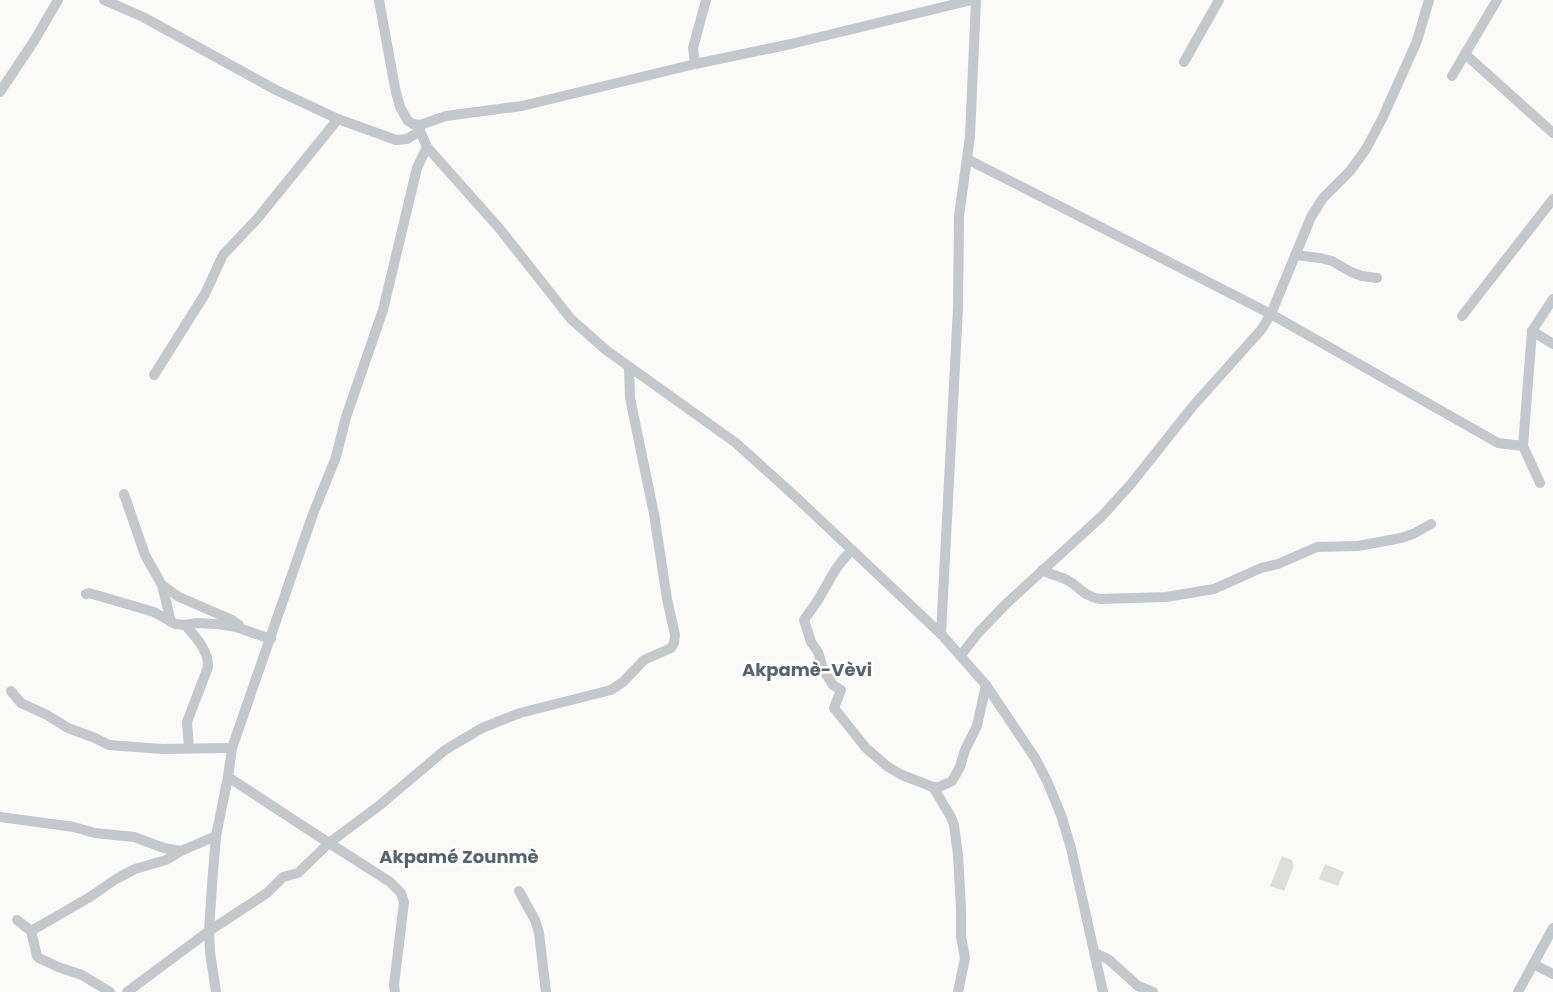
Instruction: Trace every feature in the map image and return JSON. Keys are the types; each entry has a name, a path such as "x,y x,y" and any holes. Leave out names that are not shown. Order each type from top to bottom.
{"street":[{"path":"0,92 34,41 58,0"},
{"path":"104,0 143,17 276,90 338,119 396,140 407,138 420,128 446,116 522,106 972,0"},
{"path":"380,0 400,107 408,120 420,128 427,147 499,228 571,319 606,350 736,443 941,634 986,686 1036,758 1061,815 1071,848 1103,992"},
{"path":"695,64 693,48 706,0"},
{"path":"941,634 958,308 959,216 970,136 976,0"},
{"path":"1184,62 1219,0"},
{"path":"961,655 999,611 1102,516 1131,484 1193,406 1261,330 1271,314 1311,217 1323,198 1350,171 1366,149 1382,119 1417,41 1429,0"},
{"path":"1452,76 1497,0"},
{"path":"1465,54 1553,133"},
{"path":"154,375 205,294 223,255 257,220 338,119"},
{"path":"216,992 209,931 216,836 232,748 313,514 336,457 346,417 383,310 417,168 427,147"},
{"path":"967,159 1271,314 1498,443 1523,446"},
{"path":"1462,316 1553,199"},
{"path":"1295,255 1332,261 1351,272 1376,278"},
{"path":"1540,484 1523,446 1532,332 1553,299"},
{"path":"1532,332 1553,344"},
{"path":"127,992 209,931 267,894 283,877 298,873 329,843 380,805 445,750 482,728 520,713 611,690 623,682 644,660 671,648 675,635 667,599 654,514 630,398 630,367"},
{"path":"124,494 145,555 162,585 171,622"},
{"path":"1042,570 1074,584 1092,598 1166,597 1214,589 1261,568 1278,564 1317,547 1358,546 1401,538 1431,524"},
{"path":"852,550 844,557 831,575 822,594 804,620 823,669 833,685 841,690 834,708 871,752 888,767 902,775 933,787 939,787 952,781 956,776 965,750 977,726 986,686"},
{"path":"162,585 179,597 230,619 244,629"},
{"path":"86,594 89,593 154,612 171,622 185,625 197,623 217,624 244,629 271,639"},
{"path":"185,625 194,634 208,656 209,661 187,722 188,748"},
{"path":"12,691 21,703 47,715 68,728 109,745 162,749 232,748"},
{"path":"228,777 390,882 401,893 404,902 394,985 396,992"},
{"path":"933,787 954,825 958,855 961,936 966,958 958,992"},
{"path":"0,817 74,827 95,833 134,837 164,848 181,851"},
{"path":"31,930 135,869 166,860 181,851 216,836"},
{"path":"519,891 535,920 539,933 546,992"},
{"path":"17,920 31,930 36,956 82,976 110,992"},
{"path":"1518,992 1553,928"},
{"path":"1095,953 1108,959 1138,986 1153,992"},
{"path":"1533,964 1553,974"}],"shaded area":[{"path":"1282,856 1292,860 1294,866 1284,891 1270,886"},
{"path":"1325,864 1344,872 1338,886 1319,879"}],"district":[{"name":"Akpamè-Vèvi","path":"807,670"},
{"name":"Akpamé Zounmè","path":"459,857"}]}
